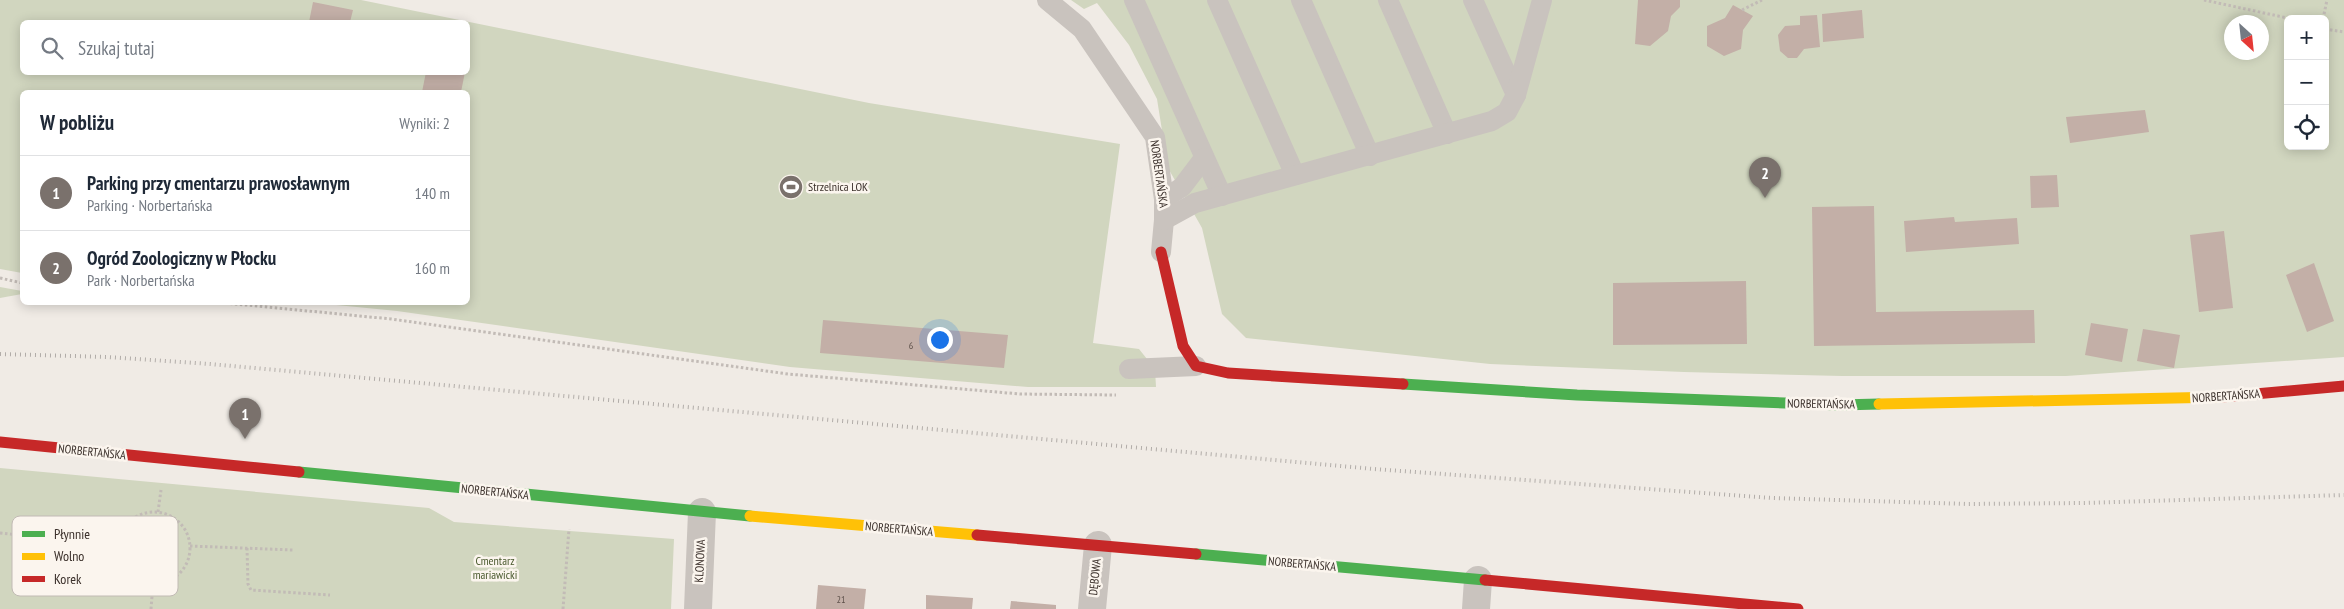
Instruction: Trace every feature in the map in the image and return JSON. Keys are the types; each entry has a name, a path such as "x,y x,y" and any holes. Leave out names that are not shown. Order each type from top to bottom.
{"street":[{"name":"NORBERTAŃSKA","path":"1161,252 1183,346 1196,366 1228,373 1577,395 1840,405 2216,398 2344,386"},
{"name":"NORBERTAŃSKA","path":"0,442 702,512 1098,545 1798,609"},
{"name":"KLONOWA","path":"698,609 702,512"},
{"name":"DĘBOWA","path":"1092,609 1098,545"},
{"path":"1476,609 1478,580"}],"lane":[{"name":"NORBERTAŃSKA","path":"1048,0 1082,29 1155,137 1159,178 1164,199 1161,252"},
{"path":"1134,0 1222,196"},
{"path":"1217,0 1296,175"},
{"path":"1301,0 1370,156"},
{"path":"1388,0 1447,134"},
{"path":"1473,0 1516,95"},
{"path":"1164,220 1195,203 1492,122 1506,112 1516,95 1542,0"},
{"path":"1164,199 1182,187 1204,158"},
{"path":"1129,369 1196,366"}],"path":[{"path":"1742,10 1762,0"},
{"path":"2204,0 2284,17"},
{"path":"2324,15 2327,0"},
{"path":"2329,30 2344,32"},
{"path":"0,278 20,282"},
{"path":"246,305 390,319 788,374 1020,394 1118,395"},
{"path":"158,512 161,483"},
{"path":"136,516 146,512 158,512 170,516"},
{"path":"178,522 187,533 190,546 188,558 178,573"},
{"path":"564,609 569,526"},
{"path":"190,546 293,550"},
{"path":"247,548 248,584 251,590 330,595"},
{"path":"151,609 152,596"}],"green space":[{"name":"Strzelnica LOK","path":"0,0 361,0 460,20 20,20 20,75 470,75 470,22 869,103 1120,144 1093,343 1139,349 1155,369 1156,387 1028,387 790,367 397,311 336,305 470,305 470,90 20,90 20,273 0,269"},
{"path":"1071,0 2344,0 2344,357 2066,376 1842,376 1490,364 1246,338 1222,314 1202,228 1168,168 1157,99 1129,45 1097,3 1084,9"},
{"path":"0,287 20,291 20,294 0,298"},
{"name":"Cmentarz mariawicki","path":"0,468 429,508 454,522 674,539 671,609 0,609"}],"building":[{"path":"1638,0 1680,0 1680,7 1671,16 1668,31 1650,46 1635,44"},
{"path":"313,2 353,10 350,20 309,20"},
{"path":"1733,5 1753,16 1743,30 1741,49 1724,56 1707,46 1707,26 1725,18"},
{"path":"1862,10 1864,38 1823,42 1822,14"},
{"path":"1817,15 1820,47 1804,49 1797,58 1788,58 1780,51 1778,35 1785,26 1800,25 1800,16"},
{"path":"425,75 464,75 461,90 422,90"},
{"path":"2145,110 2149,132 2070,143 2066,117"},
{"path":"2057,175 2059,207 2031,208 2030,176"},
{"path":"1874,206 1876,312 2034,310 2035,343 1814,346 1812,207"},
{"path":"1954,217 1955,222 2017,218 2019,244 1906,252 1904,221"},
{"path":"2224,231 2233,308 2199,312 2190,235"},
{"path":"2314,263 2334,321 2307,332 2286,275"},
{"path":"1746,281 1747,344 1613,345 1613,283"},
{"path":"823,320 1008,335 1004,368 820,353"},
{"path":"2091,323 2128,329 2122,362 2085,355"},
{"path":"2143,329 2180,335 2174,368 2137,361"},
{"path":"818,585 866,589 864,609 816,609"},
{"path":"926,595 973,598 972,609 926,609"},
{"path":"1011,601 1056,605 1056,609 1010,609"}],"railway":[{"path":"0,354 108,357 210,364 1374,469 1772,498 1968,504 2084,503 2344,495"}],"traffic: fast":[{"path":"1403,384 1577,395 1840,405 1879,404"},
{"path":"299,472 750,516"},
{"path":"1196,554 1485,580"}],"traffic: slow":[{"path":"1879,404 2222,397"},
{"path":"750,516 977,535"}],"traffic: jam":[{"path":"1161,252 1183,346 1196,366 1228,373 1403,384"},
{"path":"2222,397 2344,386"},
{"path":"0,442 299,472"},
{"path":"977,535 1196,554"},
{"path":"1485,580 1798,609"}],"place":[{"name":"Strzelnica LOK","path":"791,187"},
{"name":"Ogród Zoologiczny w Płocku","path":"1765,198"},
{"name":"Parking przy cmentarzu prawosławnym","path":"245,439"}]}
